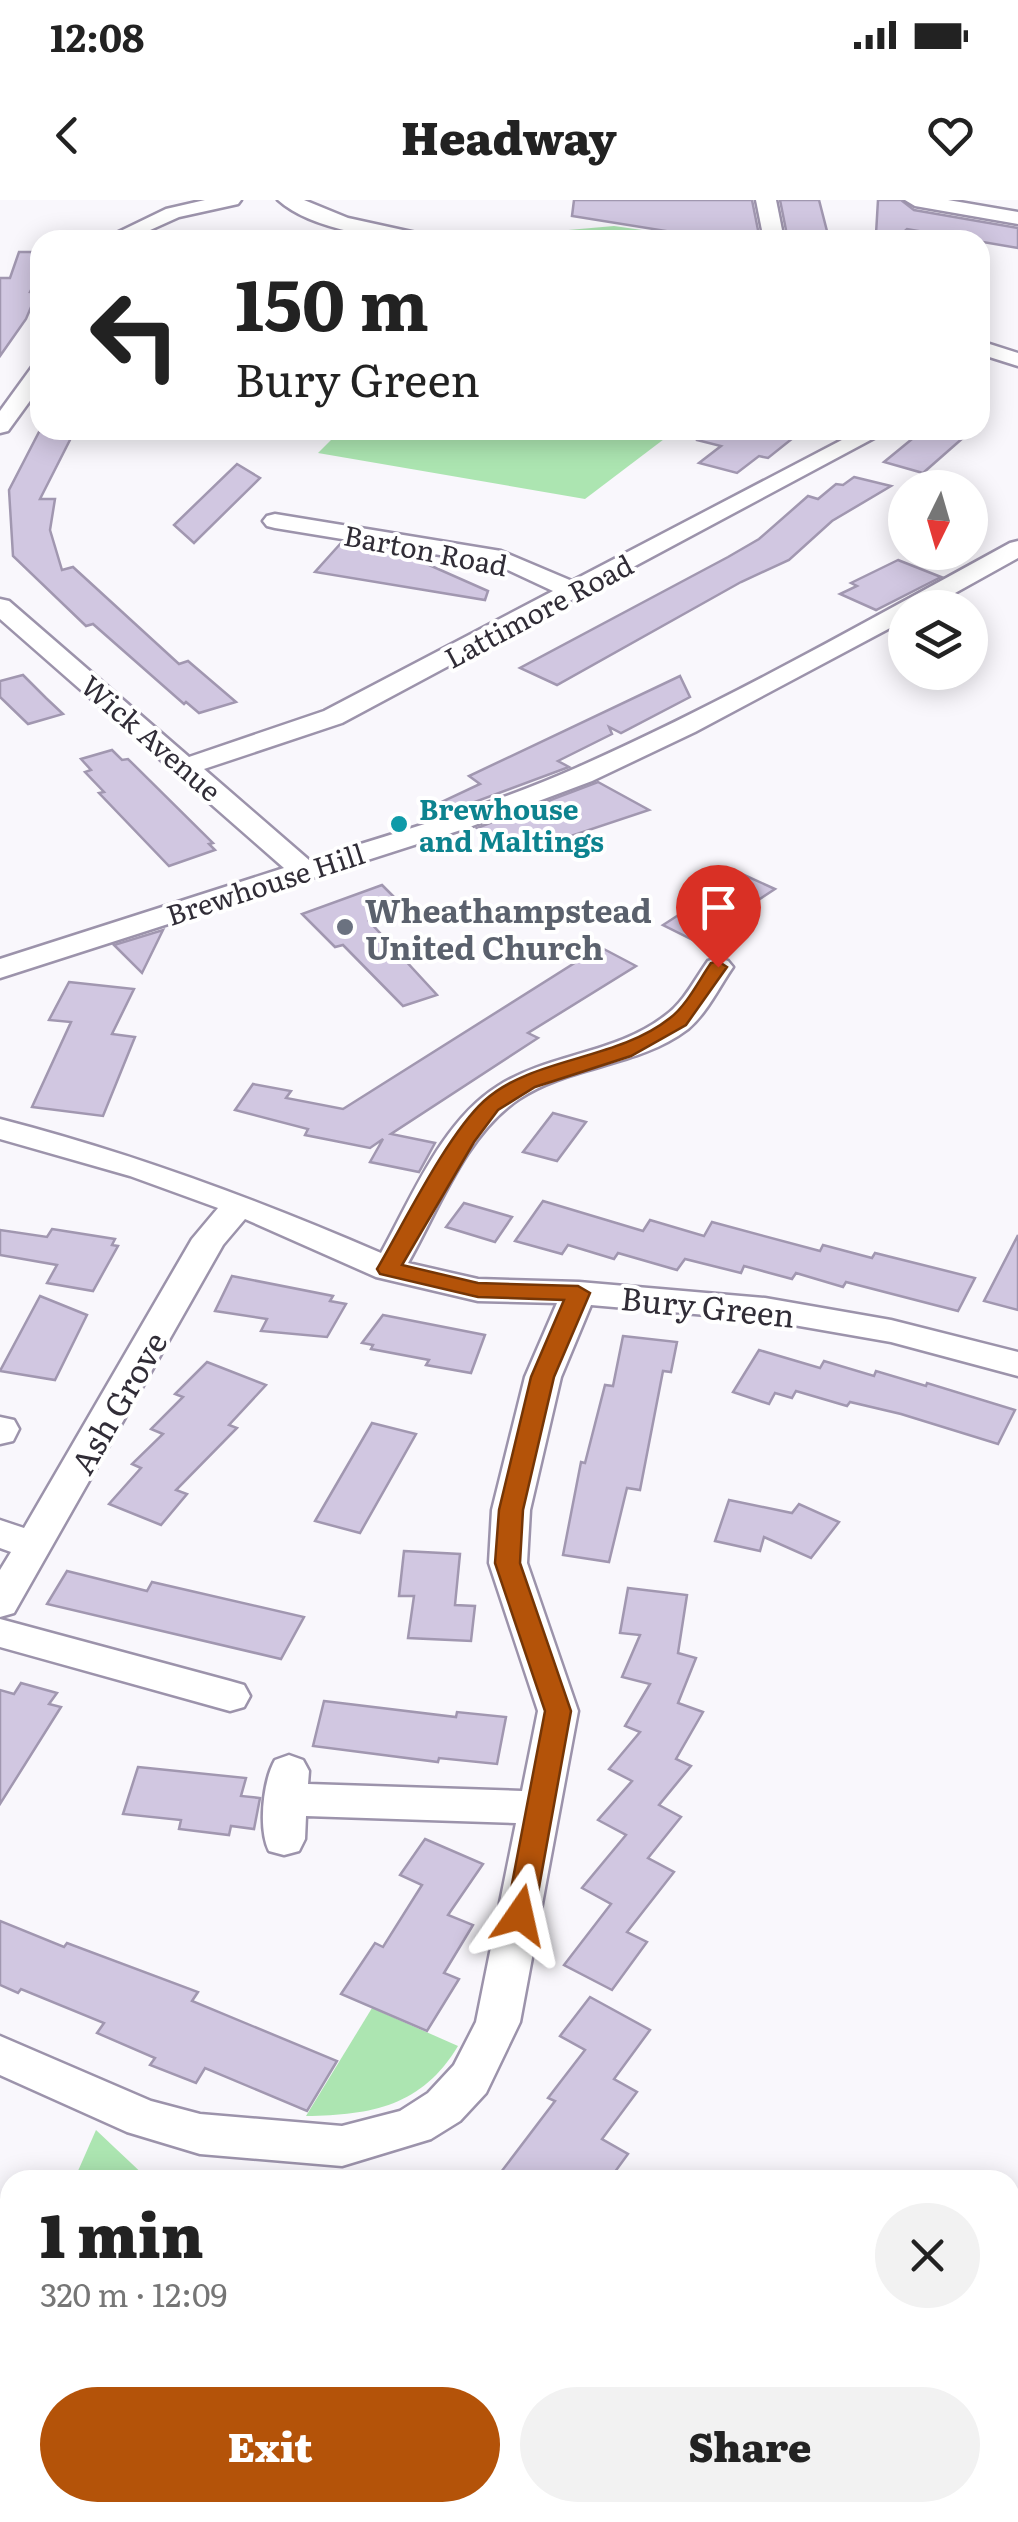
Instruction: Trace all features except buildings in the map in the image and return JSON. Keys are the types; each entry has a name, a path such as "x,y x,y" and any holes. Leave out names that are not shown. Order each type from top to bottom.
{"street":[{"path":"135,230 173,213 230,200"},
{"path":"288,200 342,223 375,230"},
{"path":"766,200 772,230"},
{"path":"915,200 1018,218"},
{"path":"990,350 1015,359"},
{"path":"990,370 1015,359"},
{"path":"0,426 30,386"},
{"name":"Lattimore Road","path":"187,766 333,717 859,440"},
{"name":"Barton Road","path":"274,521 501,558 573,591"},
{"name":"Brewhouse Hill","path":"940,590 1018,548"},
{"name":"Wick Avenue","path":"0,606 303,870"},
{"name":"Brewhouse Hill","path":"0,969 457,822 582,775 686,726 888,618"},
{"path":"388,1269 465,1140 491,1105 528,1083 624,1052 679,1021 718,967"},
{"name":"Bury Green","path":"0,1129 88,1152 240,1204 388,1269 478,1290 578,1293 821,1317 1018,1364"},
{"name":"Ash Grove","path":"0,1603 17,1540 209,1240 240,1204"},
{"path":"0,2055 143,2118 200,2134 253,2142 342,2146 415,2125 444,2106 470,2080 498,2022 558,1711 508,1563 511,1510 542,1377 578,1293"},
{"path":"0,1632 230,1696"},
{"path":"287,1803 541,1808"}],"green space":[{"path":"614,226 642,230 568,230"},
{"path":"331,440 663,440 585,499 318,453"},
{"path":"372,2008 458,2046 428,2082 393,2103 353,2113 306,2116"},
{"path":"96,2130 138,2170 78,2170"}],"place":[{"name":"Brewhouse and Maltings","path":"399,824"},
{"name":"Wheathampstead United Church","path":"345,927"}],"route":[{"path":"520,1915 558,1711 508,1563 511,1510 542,1377 578,1293 478,1290 388,1269 465,1140 491,1105 528,1083 624,1052 679,1021 718,967"}]}
